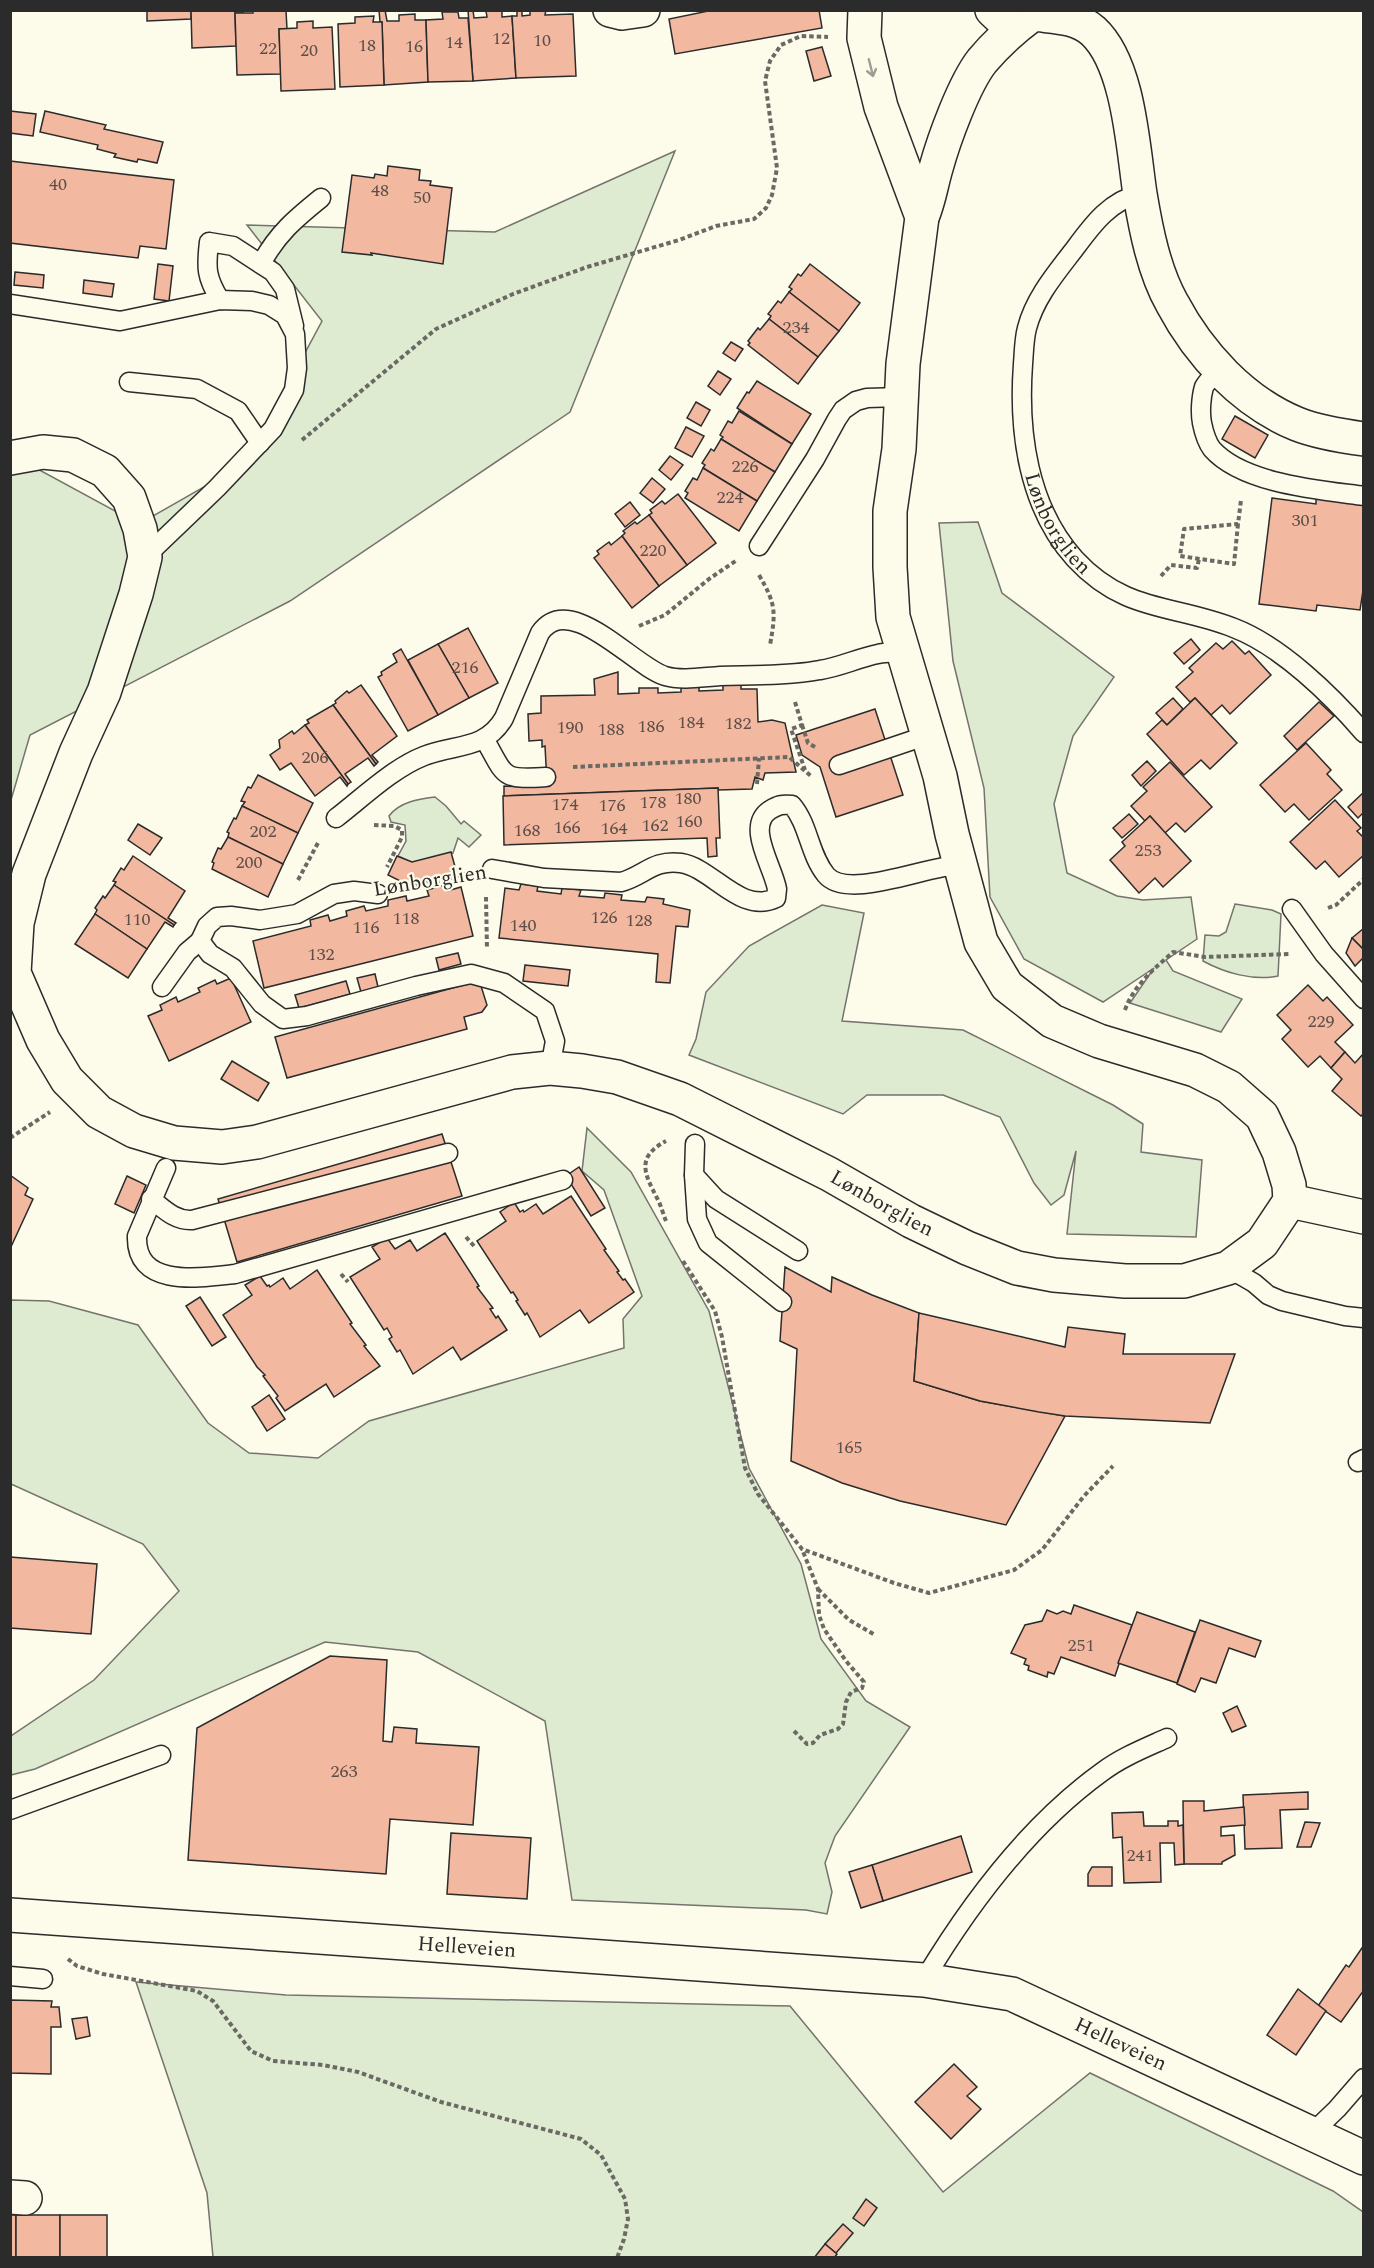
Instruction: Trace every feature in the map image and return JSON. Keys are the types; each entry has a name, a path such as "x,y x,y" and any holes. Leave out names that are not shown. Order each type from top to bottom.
{"street":[{"path":"610,10 622,13 643,10"},
{"path":"1364,439 1306,427 1287,420 1252,398 1203,353 1171,302 1147,233 1135,151 1122,88 1111,55 1087,27 1072,20 1033,14 1002,20 968,85 936,167 929,202 922,217 906,333 899,449 890,511 890,567 894,617 940,776 960,866 981,942 1007,986 1052,1021 1114,1045 1195,1070 1229,1087 1262,1116 1279,1152 1289,1185 1290,1201 1364,1217"},
{"path":"864,24 881,107 922,217"},
{"name":"Lønborglien","path":"10,458 43,452 73,455 105,471 129,498 140,529 145,557 136,594 104,692 76,753 28,874 17,923 15,973 43,1040 67,1080 99,1112 134,1131 174,1143 222,1148 257,1142 512,1072 550,1068 617,1077 680,1099 829,1174 911,1221 1017,1268 1054,1275 1125,1281 1184,1281 1228,1268 1262,1243 1290,1201"},
{"name":"Helleveien","path":"10,1915 924,1980 1012,1994 1364,2158"}],"lane":[{"name":"Lønborglien","path":"1140,194 1127,196 1091,228 1038,299 1026,329 1021,389 1024,430 1030,472 1039,502 1053,532 1097,579 1120,595 1150,606 1236,628 1306,675 1344,710 1364,733"},
{"path":"261,264 273,242 321,198"},
{"path":"145,557 246,459 273,429 294,390 297,368 292,311 285,290 273,272 233,246 209,242 206,269 210,283 220,300"},
{"path":"10,304 120,321 220,300 252,301 269,305 285,315 294,334"},
{"path":"1219,369 1205,385 1201,417 1205,438 1213,449 1231,464 1278,482 1296,487 1364,496"},
{"path":"129,382 197,389 238,411 260,443"},
{"path":"759,546 815,459 843,410 856,401 867,398 901,396"},
{"path":"336,818 403,767 423,756 484,740 501,724 540,633 545,625 556,620 566,620 582,625 608,638 654,672 667,677 821,670 877,654 905,652"},
{"path":"839,765 928,735"},
{"path":"484,740 502,771 510,777 518,779 546,777"},
{"name":"Lønborglien","path":"490,869 544,878 621,882 630,880 652,865 668,862 681,863 692,866 742,897 765,903 776,898 777,889 759,834 759,824 765,813 780,804 792,805 799,813 816,858 828,878 838,884 853,886 888,880 944,865 960,866"},
{"name":"Lønborglien","path":"200,941 207,926 217,917 231,916 261,920 297,914 334,894 354,891 378,894"},
{"path":"1292,909 1319,947 1364,999"},
{"path":"162,987 187,952 200,941 210,954 233,968 262,1004 283,1019 307,1016 416,986 471,974 504,983 545,1011 555,1041 550,1068"},
{"path":"694,1144 697,1219 708,1243 782,1302"},
{"path":"152,1199 176,1217 192,1220 448,1153"},
{"path":"166,1168 136,1236 136,1247 147,1266 157,1273 168,1276 210,1277 235,1274 563,1180"},
{"path":"694,1175 716,1199 798,1251"},
{"path":"1228,1268 1254,1283 1268,1295 1282,1301 1364,1318"},
{"path":"924,1980 970,1907 1031,1836 1072,1796 1103,1771 1134,1752 1167,1738"},
{"path":"10,1810 160,1755"},
{"path":"10,1976 43,1979"},
{"path":"1312,2133 1364,2078"}],"path":[{"path":"246,459 286,450 310,435 436,329 513,294 587,267 679,240 716,226 754,219 766,208 772,195 777,168 765,81 770,61 781,45 801,36 864,24"},
{"path":"1238,524 1184,529 1180,556 1234,564 1241,506"},
{"path":"608,638 665,615 709,579 759,546"},
{"path":"1183,566 1197,568 1199,559"},
{"path":"772,598 774,624"},
{"path":"798,713 802,725 791,729 805,770"},
{"path":"564,767 789,757 817,781"},
{"path":"759,758 759,778"},
{"path":"356,803 369,825 394,826 402,830 402,837 393,854"},
{"path":"293,889 330,822 336,818"},
{"path":"487,954 485,909 490,869"},
{"name":"Lønborglien","path":"378,894 416,888 490,869"},
{"path":"1292,909 1307,906 1329,908 1336,905 1364,879"},
{"path":"1114,1045 1128,1003 1150,972 1173,952 1205,957 1308,954 1319,947"},
{"path":"10,1138 52,1109"},
{"path":"669,1228 658,1199 649,1184 645,1163 648,1154 672,1138"},
{"path":"681,1256 715,1311 722,1337 743,1457 752,1484 802,1548 818,1589 819,1615 824,1629 864,1682 862,1688 851,1692 846,1702 843,1724 838,1729 807,1744 794,1731"},
{"path":"802,1548 894,1584 929,1593 1014,1570 1042,1550 1084,1496 1113,1466"},
{"path":"818,1589 849,1620 874,1635"},
{"path":"68,1919 66,1955 69,1961 77,1966 103,1974 197,1991 213,2001 251,2051 257,2055 273,2061 358,2072 441,2102 581,2139 601,2156 625,2199 628,2219 617,2258"}],"green space":[{"path":"675,151 570,412 290,601 30,735 11,800 11,468 34,467 139,524 246,463 322,321 247,225 495,232"},
{"path":"978,522 1002,593 1114,677 1073,736 1054,804 1067,873 1117,896 1143,900 1191,897 1197,939 1166,960 1173,971 1242,999 1221,1032 1130,1003 1154,968 1103,1002 1024,959 990,897 984,788 953,661 939,523"},
{"path":"435,797 461,824 464,821 481,835 469,847 458,838 453,853 413,863 398,856 406,841 405,825 391,822 389,816 404,804"},
{"path":"1235,904 1272,910 1281,914 1278,976 1239,975 1203,961 1205,935 1219,936 1226,932"},
{"path":"822,905 864,913 842,1021 963,1030 1113,1105 1143,1124 1141,1152 1202,1160 1196,1237 1067,1234 1076,1151 1064,1195 1051,1205 1034,1183 1000,1117 943,1095 867,1095 843,1114 689,1055 696,1039 706,992 749,946"},
{"path":"587,1128 631,1172 709,1311 749,1468 801,1564 821,1639 866,1701 910,1727 835,1836 825,1863 832,1892 827,1914 806,1910 572,1900 545,1721 418,1652 325,1642 35,1769 11,1775 11,1736 94,1680 179,1591 143,1544 11,1484 11,1300 49,1301 138,1325 208,1423 249,1453 318,1458 369,1421 624,1348 623,1319 642,1296 604,1190 582,1171"},
{"path":"136,1982 286,1995 790,2006 943,2192 1090,2073 1333,2191 1363,2212 1363,2257 213,2257 207,2193"}],"building":[{"path":"147,10 191,10 191,19 147,21"},
{"path":"191,10 243,10 243,13 235,13 236,46 192,48"},
{"path":"253,10 286,11 287,29 279,29 281,74 237,75 235,13 253,13"},
{"path":"379,10 385,10 387,21 399,21 399,15 415,14 415,20 426,20 428,82 384,85 382,22 380,22"},
{"path":"468,10 473,10 474,18 487,17 486,11 502,11 502,17 512,16 516,78 473,81"},
{"path":"517,10 522,10 522,16 530,15 530,10 546,10 545,15 573,14 576,76 516,78 512,16 517,16"},
{"path":"713,10 819,10 822,28 675,54 669,19"},
{"path":"442,12 458,12 459,18 468,18 473,81 428,82 426,20 443,19"},
{"path":"374,16 373,22 382,22 384,85 340,87 338,24 355,23 355,17"},
{"path":"313,21 313,28 332,27 335,89 281,91 279,29 297,28 297,22"},
{"path":"822,47 831,76 814,81 806,51"},
{"path":"10,111 36,114 33,136 10,133"},
{"path":"45,111 106,125 104,129 163,142 157,163 114,157 116,154 97,149 98,145 40,132"},
{"path":"10,161 174,180 166,249 140,246 138,258 10,243"},
{"path":"388,166 420,170 419,180 431,181 430,185 452,188 443,264 371,253 372,255 342,252 352,175 374,178 375,174 387,176"},
{"path":"158,264 173,266 169,301 154,299"},
{"path":"810,264 860,303 839,331 789,292 792,289 789,287 798,274 801,276"},
{"path":"15,272 44,275 43,288 14,285"},
{"path":"84,280 114,284 112,297 83,293"},
{"path":"789,292 839,331 818,357 769,319 771,316 768,314 778,301 781,303"},
{"path":"769,319 818,357 798,384 748,345 750,343 748,341 758,328 760,330"},
{"path":"731,342 743,349 735,361 723,353"},
{"path":"718,371 731,379 720,395 708,386"},
{"path":"757,381 811,414 792,444 737,408"},
{"path":"696,402 710,410 701,426 687,418"},
{"path":"739,411 792,444 775,472 721,439 723,437 720,435 728,421 732,423"},
{"path":"1235,416 1268,435 1255,458 1222,439"},
{"path":"686,427 704,436 692,457 675,448"},
{"path":"721,439 775,472 757,501 703,468 705,465 702,463 711,449 714,451"},
{"path":"670,456 683,465 671,480 659,470"},
{"path":"703,468 757,501 739,531 685,498 688,493 685,491 693,478 697,480"},
{"path":"652,478 665,489 653,503 640,493"},
{"path":"678,494 716,543 687,565 649,515 652,513 650,510 662,501 665,504"},
{"path":"1272,498 1316,504 1316,498 1364,504 1364,584 1360,610 1317,605 1316,611 1259,604"},
{"path":"630,502 640,515 625,527 615,514"},
{"path":"649,515 687,565 659,586 622,536 625,533 623,531"},
{"path":"622,536 659,586 632,608 594,558 599,554 597,551 609,542 611,545"},
{"path":"468,628 498,683 469,698 438,644"},
{"path":"1191,639 1200,650 1184,664 1174,653"},
{"path":"1232,641 1245,654 1249,651 1271,675 1230,714 1222,705 1211,715 1195,698 1190,702 1176,687 1193,672 1189,668 1216,643 1223,649"},
{"path":"438,644 469,698 438,715 408,660"},
{"path":"401,649 438,715 408,731 378,677 382,675 381,672 397,662 393,654"},
{"path":"618,672 618,694 639,693 639,688 658,688 658,693 681,692 681,686 699,686 699,691 723,690 723,685 741,685 741,689 757,689 758,722 772,720 785,723 796,772 765,773 763,780 755,777 752,789 718,790 718,788 504,796 504,786 535,787 547,783 545,746 542,747 542,740 529,741 528,714 541,713 541,696 595,695 594,679"},
{"path":"361,685 397,736 372,755 378,762 376,764 333,705 347,691 349,693"},
{"path":"1173,698 1183,709 1167,725 1156,713"},
{"path":"1195,698 1237,743 1210,769 1201,760 1184,775 1147,734 1162,720 1167,725"},
{"path":"1319,702 1334,716 1297,750 1284,736"},
{"path":"333,705 376,764 374,766 368,758 345,774 351,782 348,784 305,725 309,723 307,720"},
{"path":"875,709 903,795 836,817 820,767 802,755 796,735"},
{"path":"305,725 348,784 347,786 340,777 315,796 291,763 280,770 270,755 280,748 279,740 292,731 294,734"},
{"path":"1306,743 1331,770 1327,774 1342,790 1309,820 1294,804 1285,812 1260,785"},
{"path":"1147,761 1156,771 1141,786 1132,775"},
{"path":"1170,762 1212,807 1185,832 1176,823 1165,833 1150,816 1145,821 1131,806 1147,791 1143,787"},
{"path":"258,775 313,803 298,833 242,806 245,802 241,801 248,787 251,788"},
{"path":"718,788 720,838 716,838 717,856 708,857 707,838 504,845 503,796"},
{"path":"1364,792 1364,812 1358,818 1348,807"},
{"path":"1335,800 1361,828 1357,831 1364,838 1364,855 1339,877 1325,861 1316,869 1290,842"},
{"path":"242,806 298,833 283,864 228,837 227,832"},
{"path":"1129,814 1138,824 1122,838 1113,828"},
{"path":"1150,816 1191,861 1163,887 1155,878 1139,893 1110,860 1125,846 1122,842"},
{"path":"138,824 162,838 150,855 128,840"},
{"path":"228,837 283,864 268,897 212,869 214,863 212,862 218,848 221,849"},
{"path":"451,852 457,874 410,886 388,875 397,856 412,862"},
{"path":"133,856 185,891 168,918 176,923 174,925 114,885 116,882 113,881 121,868 124,870"},
{"path":"521,884 538,886 537,891 561,894 562,888 581,890 579,896 604,898 605,893 622,895 621,900 645,902 647,897 664,899 663,904 690,910 688,927 676,926 670,983 656,982 658,954 499,938 505,888 519,890"},
{"path":"114,885 174,925 173,927 165,922 147,949 95,914 97,910 95,908"},
{"path":"445,885 447,891 461,887 473,936 264,988 253,941 311,926 310,920 328,915 330,921 347,916 346,911 364,906 366,911 388,906 388,900 406,896 407,901 429,896 427,890"},
{"path":"95,914 147,949 128,978 75,944"},
{"path":"1364,928 1364,950 1352,938"},
{"path":"1352,938 1364,950 1364,957 1355,966 1346,953"},
{"path":"458,953 461,964 439,970 436,958"},
{"path":"525,965 570,970 568,986 523,981"},
{"path":"375,974 378,987 361,992 357,978"},
{"path":"231,978 251,1022 169,1061 148,1016 162,1010 160,1005 176,997 178,1002 200,992 198,988 215,980 217,984"},
{"path":"346,981 350,994 299,1008 295,995"},
{"path":"474,982 481,986 487,1005 482,1012 464,1017 467,1029 287,1078 275,1037"},
{"path":"1308,985 1323,1001 1327,997 1353,1025 1335,1042 1345,1052 1331,1068 1320,1056 1308,1067 1282,1039 1291,1030 1277,1015"},
{"path":"1345,1052 1355,1063 1364,1053 1364,1113 1361,1116 1332,1091 1342,1079 1331,1068"},
{"path":"232,1061 269,1083 258,1101 221,1079"},
{"path":"442,1134 462,1196 237,1262 218,1199"},
{"path":"579,1167 605,1208 591,1216 566,1176"},
{"path":"10,1175 28,1188 25,1195 33,1199 10,1249"},
{"path":"127,1176 146,1185 134,1213 115,1204"},
{"path":"571,1196 606,1249 604,1250 619,1271 617,1272 634,1292 589,1323 580,1310 540,1337 527,1313 525,1315 513,1292 511,1293 477,1241 506,1221 500,1212 514,1202 520,1212 536,1204 543,1214"},
{"path":"445,1233 479,1286 477,1287 493,1308 490,1309 496,1318 498,1316 507,1330 461,1360 453,1347 413,1374 400,1350 397,1352 389,1339 392,1337 387,1328 384,1330 350,1277 380,1259 372,1247 387,1238 395,1249 410,1240 417,1251"},
{"path":"785,1267 831,1292 832,1277 919,1313 914,1381 980,1401 1065,1416 1006,1525 900,1501 842,1483 791,1461 797,1349 780,1341"},
{"path":"317,1270 352,1323 350,1324 366,1345 364,1346 380,1366 334,1397 326,1384 285,1411 276,1398 278,1396 263,1376 265,1375 257,1367 223,1315 252,1295 245,1285 260,1276 270,1287 283,1278 290,1289"},
{"path":"200,1297 226,1337 212,1346 186,1306"},
{"path":"919,1313 1065,1347 1068,1327 1125,1334 1123,1354 1235,1354 1210,1423 1065,1416 980,1401 914,1381"},
{"path":"269,1395 285,1419 267,1431 252,1407"},
{"path":"10,1557 97,1564 91,1634 10,1628"},
{"path":"1074,1605 1132,1625 1115,1676 1061,1657 1054,1674 1048,1672 1047,1677 1028,1670 1029,1666 1024,1664 1026,1659 1011,1653 1025,1625 1042,1621 1047,1610 1057,1614 1063,1611 1071,1614"},
{"path":"1137,1612 1195,1632 1177,1683 1118,1663"},
{"path":"1200,1620 1261,1641 1255,1657 1229,1648 1216,1683 1201,1678 1195,1692 1177,1684"},
{"path":"330,1656 387,1660 383,1741 392,1742 394,1727 417,1729 416,1743 479,1747 473,1825 390,1819 386,1874 188,1860 197,1728"},
{"path":"1237,1706 1246,1726 1232,1732 1223,1713"},
{"path":"1308,1792 1308,1809 1280,1810 1282,1848 1245,1849 1243,1795"},
{"path":"1183,1801 1204,1801 1204,1811 1244,1807 1245,1825 1221,1827 1221,1836 1234,1835 1235,1855 1222,1864 1184,1864"},
{"path":"1143,1812 1144,1826 1168,1826 1168,1821 1178,1821 1178,1826 1183,1825 1184,1864 1175,1865 1174,1843 1160,1843 1161,1882 1124,1883 1122,1837 1113,1838 1112,1813"},
{"path":"1305,1822 1320,1823 1311,1847 1297,1847"},
{"path":"451,1833 531,1838 527,1899 447,1894"},
{"path":"961,1836 972,1872 883,1901 872,1865"},
{"path":"872,1865 883,1901 861,1908 849,1872"},
{"path":"1092,1867 1112,1867 1112,1886 1088,1886 1088,1874"},
{"path":"1364,1945 1364,1990 1341,2022 1318,2006 1346,1965 1349,1967"},
{"path":"1298,1989 1326,2011 1296,2055 1267,2035"},
{"path":"10,2000 52,2001 51,2007 59,2007 61,2027 51,2027 51,2074 10,2073"},
{"path":"87,2017 90,2036 76,2039 72,2019"},
{"path":"954,2064 977,2087 967,2096 981,2109 951,2139 915,2102"},
{"path":"866,2199 877,2208 864,2226 853,2218"},
{"path":"10,2215 16,2215 16,2258 10,2258"},
{"path":"16,2215 60,2215 60,2258 16,2258"},
{"path":"60,2215 107,2215 107,2258 60,2258"},
{"path":"843,2224 853,2233 836,2253 825,2244"},
{"path":"825,2244 837,2254 834,2258 814,2258"}]}
